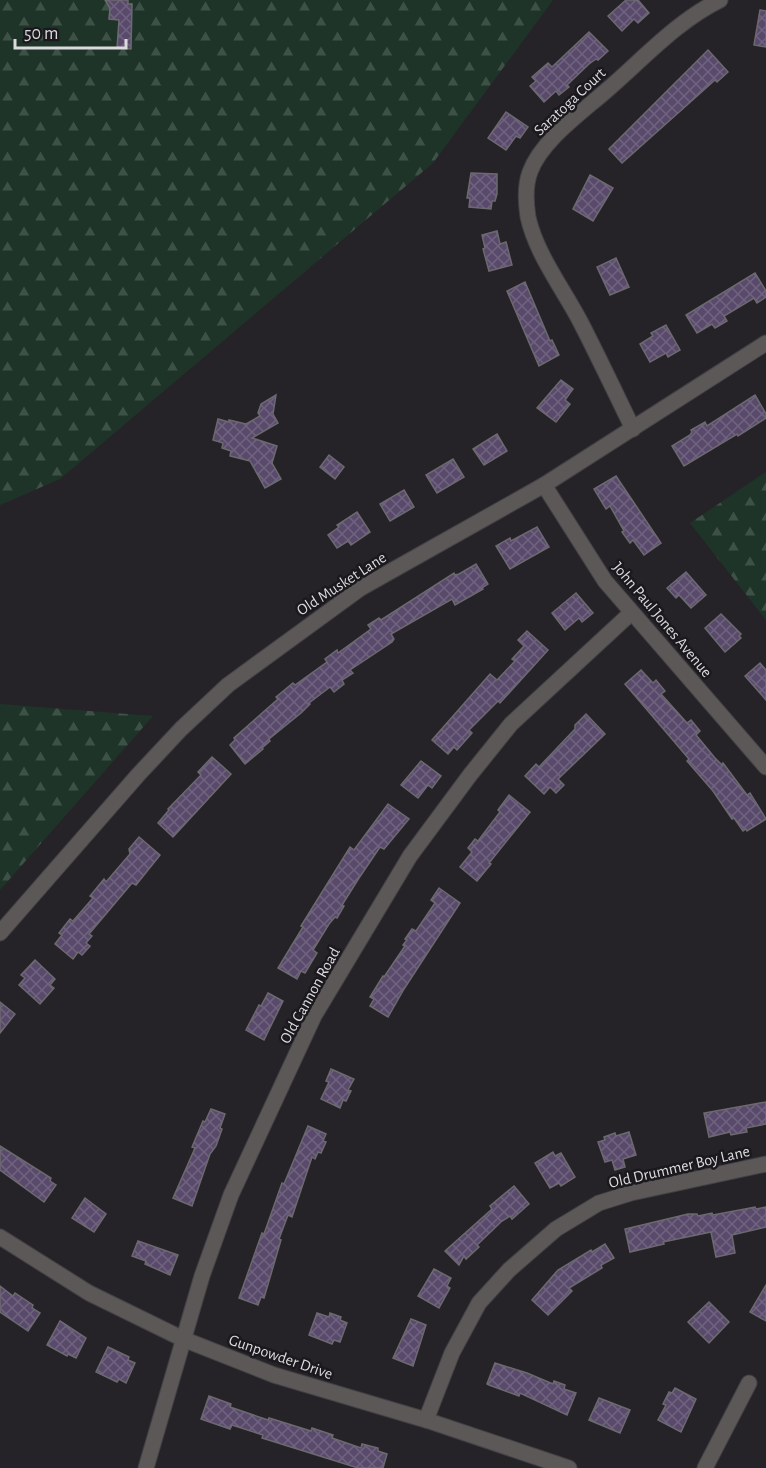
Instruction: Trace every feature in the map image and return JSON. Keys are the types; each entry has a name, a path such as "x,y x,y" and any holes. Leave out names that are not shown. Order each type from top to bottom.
{"street":[{"name":"Saratoga Court","path":"633,429 581,322 535,238 528,216 526,193 530,173 541,151 567,125 660,42 705,7 720,0"},
{"name":"Old Musket Lane","path":"0,933 138,775 228,684 361,588 544,486 766,343"},
{"name":"John Paul Jones Avenue","path":"544,486 605,581 766,767"},
{"name":"Old Cannon Road","path":"146,1468 183,1339 231,1195 314,1016 410,856 448,802 511,724 631,613"},
{"name":"Old Drummer Boy Lane","path":"426,1420 452,1353 479,1303 508,1270 556,1229 599,1203 631,1193 766,1164"},
{"name":"Gunpowder Drive","path":"0,1237 89,1293 183,1339 274,1375 426,1420 568,1468"},
{"path":"705,1468 749,1383"}],"green space":[{"path":"0,0 553,0 433,163 60,479 0,505"},
{"path":"766,472 766,620 690,523"},
{"path":"0,704 153,716 0,890"}],"building":[{"path":"105,0 128,0 128,4 132,4 131,49 117,48 119,20 109,19 110,8"},
{"path":"626,0 638,0 649,13 638,23 634,19 622,31 608,16"},
{"path":"760,10 766,11 766,47 754,45"},
{"path":"589,32 608,51 589,64 559,95 556,91 544,102 530,86 536,81 532,77 548,63 552,67"},
{"path":"708,50 728,72 717,82 715,80 622,163 609,149"},
{"path":"506,112 528,127 520,138 516,136 506,150 488,138"},
{"path":"471,173 497,174 497,194 495,201 492,201 491,209 469,207 470,198 467,198"},
{"path":"590,175 613,188 593,221 573,209"},
{"path":"497,231 500,244 506,242 512,265 489,271 482,235"},
{"path":"616,258 629,287 610,295 597,267"},
{"path":"755,273 766,291 766,297 757,303 754,298 724,316 727,321 715,328 712,324 697,333 686,315"},
{"path":"525,282 550,341 552,340 559,355 539,366 507,291"},
{"path":"666,325 680,350 668,357 666,353 650,362 640,344 653,336 651,333"},
{"path":"561,380 573,389 565,400 570,404 556,422 537,408"},
{"path":"276,395 273,414 278,423 252,438 277,446 272,463 281,479 265,488 250,461 230,456 231,451 222,448 223,443 213,440 218,419 246,424 260,416 258,413 261,404"},
{"path":"755,395 766,418 684,466 672,446 690,435 691,430 705,422 707,426"},
{"path":"497,434 507,451 484,465 473,449"},
{"path":"329,455 344,467 335,479 320,467"},
{"path":"453,459 464,477 437,493 426,475"},
{"path":"616,476 661,543 644,555 633,540 630,543 622,532 624,531 610,506 606,509 594,489"},
{"path":"404,490 414,507 390,521 380,504"},
{"path":"357,512 370,532 351,545 348,541 337,548 328,535 339,527 337,525"},
{"path":"537,527 549,547 510,569 496,546"},
{"path":"476,564 488,584 483,589 455,605 452,599 391,634 394,639 392,642 350,670 353,673 342,680 344,684 334,692 330,687 309,703 245,764 230,745 235,740 234,738 278,699 276,697 293,683 295,685 327,662 325,659 337,650 338,653 371,629 368,625 379,618 381,620 454,573 459,574"},
{"path":"686,572 706,595 691,608 679,595 676,598 667,588"},
{"path":"576,593 593,613 582,622 579,618 565,630 552,613"},
{"path":"721,614 741,634 739,636 741,638 725,652 705,628"},
{"path":"527,631 548,650 500,703 498,701 469,730 472,733 457,750 454,747 448,754 432,740 490,674 497,680 515,661 512,659 524,646 518,640"},
{"path":"760,663 766,670 766,700 745,676"},
{"path":"641,670 653,683 656,680 665,691 661,694 687,723 691,720 700,731 696,735 715,758 722,765 723,763 747,795 750,793 766,819 747,831 746,829 743,831 734,818 732,819 713,791 687,761 689,759 625,684"},
{"path":"586,714 605,734 558,779 564,785 556,793 550,787 544,794 525,776 536,764 539,767"},
{"path":"212,757 231,774 173,837 158,823 168,809 201,775 198,772"},
{"path":"421,761 441,776 432,788 428,785 418,798 401,785"},
{"path":"509,795 530,812 477,881 460,867 472,852 468,848 475,839 478,841 500,812 498,810"},
{"path":"388,804 409,819 384,849 380,847 359,878 342,905 344,906 337,918 335,917 329,924 313,950 317,953 305,973 301,971 297,979 278,968 350,847 354,850"},
{"path":"139,837 160,855 136,885 132,883 89,934 92,936 86,943 90,946 82,955 78,952 73,959 55,944 62,935 59,933 70,919 73,921 93,898 90,896 104,879 106,882 130,854 129,849"},
{"path":"439,888 460,903 388,1017 370,1006 374,999 370,997 405,946 403,945 407,940 405,939 412,929 416,931 435,903 431,900"},
{"path":"35,960 55,979 50,985 54,988 40,1004 19,985 25,978 21,975"},
{"path":"268,993 283,1001 264,1040 246,1030"},
{"path":"0,1002 15,1014 0,1033"},
{"path":"331,1069 354,1079 348,1090 351,1091 346,1101 343,1100 340,1108 321,1099 329,1082 326,1081"},
{"path":"766,1102 766,1124 746,1128 747,1132 731,1135 730,1132 709,1137 704,1113"},
{"path":"211,1109 225,1114 216,1146 210,1154 192,1206 173,1198 195,1148 192,1147 203,1121 205,1122"},
{"path":"308,1126 326,1134 323,1141 326,1142 321,1153 318,1152 315,1159 312,1157 292,1217 288,1215 279,1239 281,1240 264,1298 261,1297 258,1305 239,1298 282,1183 284,1184"},
{"path":"629,1132 636,1155 623,1159 625,1167 615,1170 612,1160 605,1162 598,1142 615,1133 616,1136"},
{"path":"0,1146 51,1178 50,1181 56,1185 44,1202 0,1170"},
{"path":"553,1152 555,1156 561,1153 575,1177 561,1186 559,1183 550,1188 535,1163"},
{"path":"514,1186 529,1204 512,1219 510,1216 502,1221 466,1259 464,1256 459,1265 445,1251 492,1209 490,1206"},
{"path":"85,1198 106,1214 94,1232 72,1218"},
{"path":"755,1207 756,1209 766,1207 766,1227 732,1235 735,1253 716,1257 711,1232 630,1252 625,1229 688,1214 698,1216 712,1213 713,1215"},
{"path":"138,1241 178,1255 170,1275 132,1256"},
{"path":"605,1244 614,1258 569,1288 572,1291 548,1315 532,1300 558,1270"},
{"path":"434,1269 451,1278 447,1286 450,1288 439,1308 418,1296"},
{"path":"766,1285 766,1321 750,1312"},
{"path":"0,1286 13,1296 15,1293 33,1305 32,1308 40,1313 28,1331 0,1312"},
{"path":"709,1302 729,1322 709,1343 688,1322"},
{"path":"317,1313 329,1317 330,1313 341,1317 340,1320 347,1323 340,1342 334,1340 332,1344 309,1335"},
{"path":"411,1319 426,1325 413,1366 393,1358"},
{"path":"60,1321 86,1338 76,1358 68,1354 67,1356 47,1345"},
{"path":"108,1347 129,1357 128,1360 135,1363 126,1383 119,1379 117,1382 96,1372"},
{"path":"495,1363 553,1384 554,1381 565,1385 564,1389 576,1393 567,1415 520,1393 519,1396 487,1384"},
{"path":"675,1388 696,1399 681,1432 658,1420 666,1405 663,1404 669,1392 672,1393"},
{"path":"209,1396 231,1404 230,1407 268,1420 269,1418 311,1431 312,1428 361,1448 362,1444 378,1448 378,1451 387,1454 383,1468 358,1468 262,1438 263,1435 232,1425 230,1429 201,1419"},
{"path":"599,1398 630,1410 620,1433 589,1420"}]}
